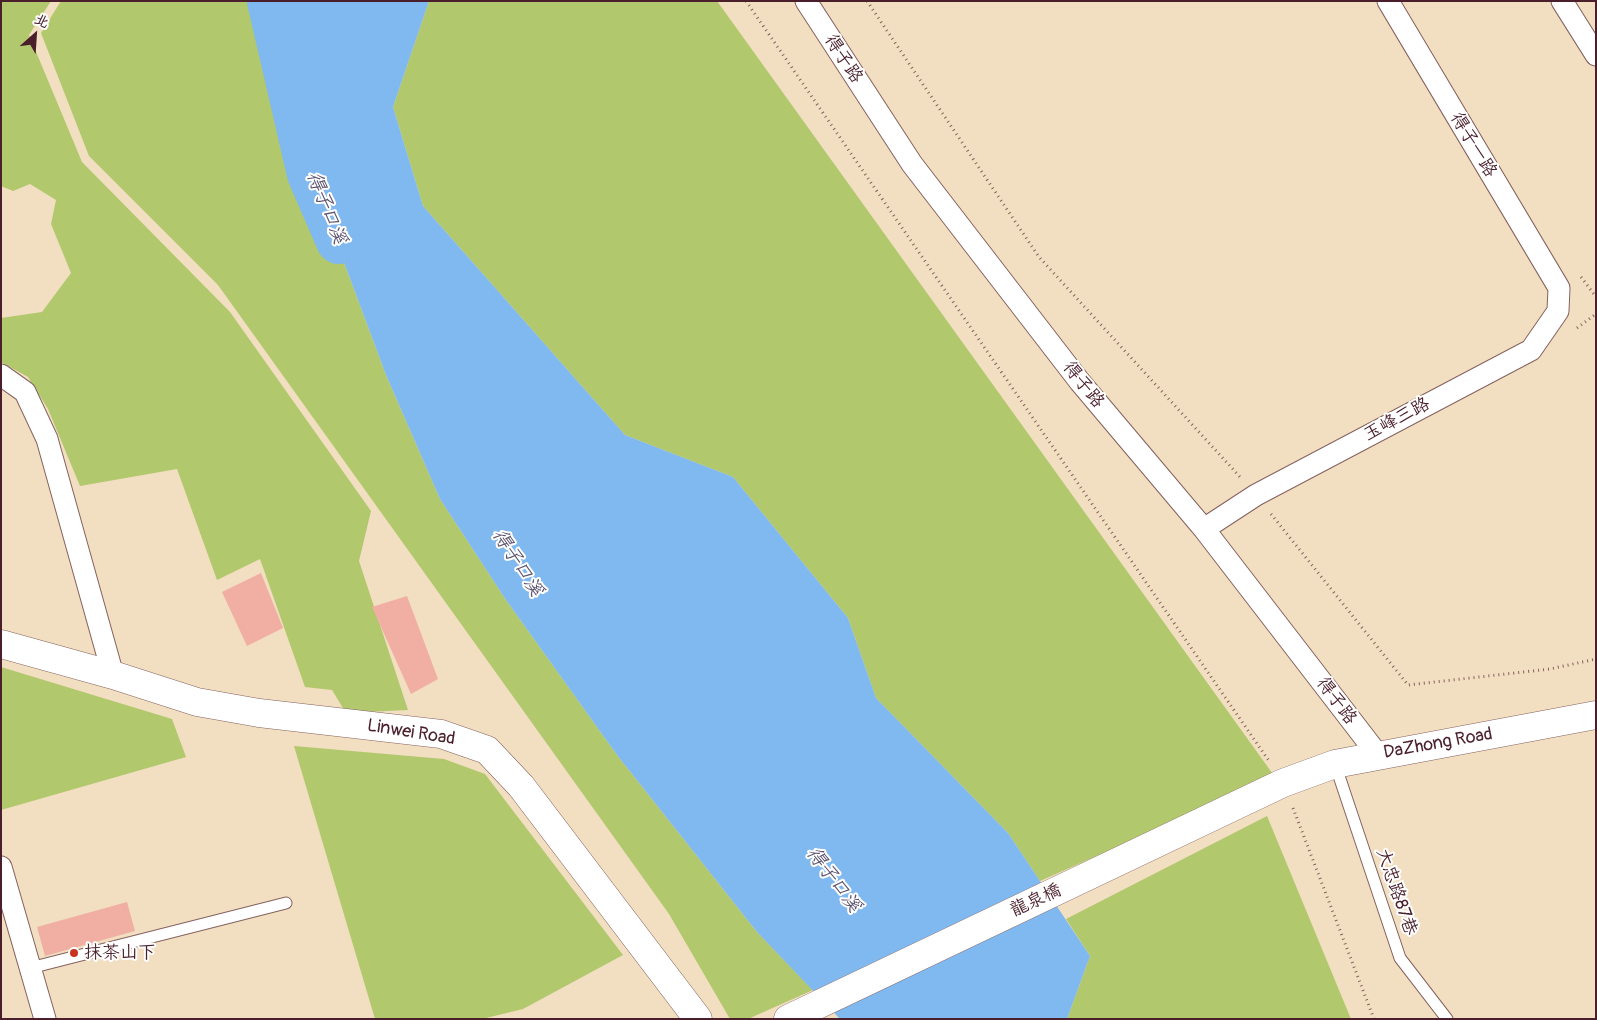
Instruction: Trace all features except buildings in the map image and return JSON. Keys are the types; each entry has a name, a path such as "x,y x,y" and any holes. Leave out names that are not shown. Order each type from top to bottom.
{"street":[{"name":"得子路","path":"806,1 912,164 1080,382 1204,529 1378,755"},
{"name":"得子一路","path":"1388,1 1559,288"},
{"path":"1562,1 1596,55"},
{"name":"玉峰三路","path":"1204,529 1256,495 1531,350 1558,311 1559,288"},
{"path":"1,375 25,392 47,439 113,675"},
{"name":"Linwei Road","path":"1,644 113,675 197,702 259,713 441,734 487,750 520,786 698,1019"},
{"name":"DaZhong Road","path":"1283,782 1335,764 1596,715"},
{"name":"龍泉橋","path":"788,1019 1283,782"},
{"path":"1,867 45,1019"}],"lane":[{"name":"大忠路87巷","path":"1335,764 1400,958 1447,1019"},
{"path":"30,968 286,903"}],"path":[{"path":"746,1 1283,782 1374,1019"},
{"path":"867,1 1039,257 1256,495 1408,685 1550,669 1596,658"},
{"path":"1580,275 1596,296"}],"green space":[{"path":"1,1 51,1 29,35 82,162 230,312 371,511 359,561 408,710 346,713 332,690 305,687 260,559 217,580 177,469 80,486 48,409 28,377 1,362 1,318 42,312 71,273 51,224 56,200 30,184 13,191 1,186"},
{"path":"61,1 286,1 283,20 308,166 386,375 440,499 506,600 617,755 757,932 813,990 748,1019 730,1019 669,914 218,285 89,156 41,33"},
{"path":"429,1 717,1 1275,777 1040,881 1008,833 876,698 848,618 733,477 625,435 423,206 393,107"},
{"path":"1,667 172,719 186,757 1,810"},
{"path":"294,746 444,759 485,774 623,955 523,1009 482,1019 375,1019"},
{"path":"1267,816 1351,1019 1067,1019 1090,956 1066,919"}],"water":[{"path":"286,1 429,1 393,107 423,206 625,435 733,477 848,618 876,698 1008,833 1090,956 1067,1019 840,1019 757,932 617,755 506,600 440,499 386,375 308,166 283,20"}],"waterway":[{"name":"得子口溪","path":"270,1 310,174 339,241"}],"place":[{"name":"抹茶山下","path":"74,953"}]}
